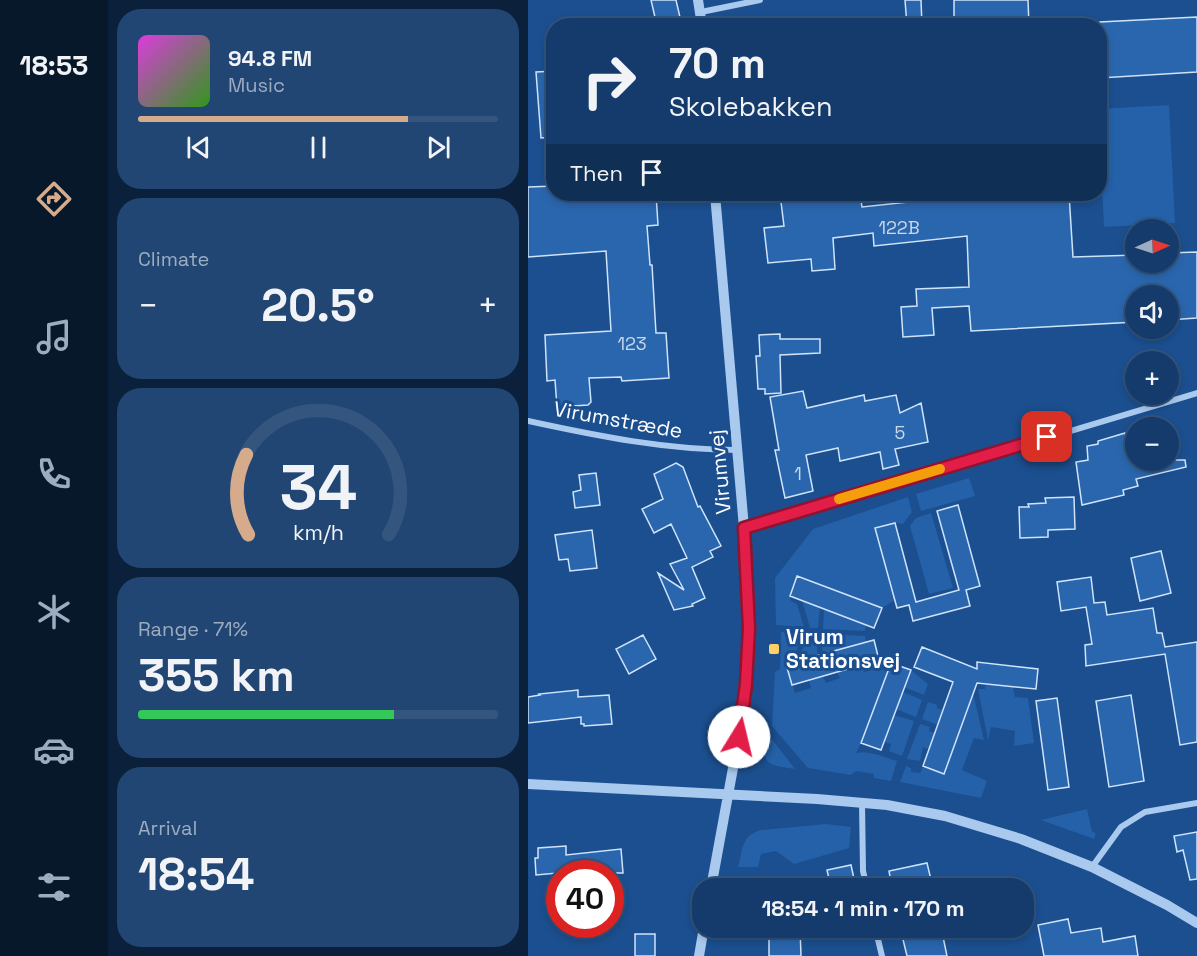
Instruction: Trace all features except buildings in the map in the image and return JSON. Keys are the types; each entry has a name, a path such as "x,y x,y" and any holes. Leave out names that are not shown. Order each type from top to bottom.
{"street":[{"path":"698,0 701,18"},
{"path":"701,12 760,0"},
{"name":"Virumvej","path":"713,878 742,719 748,665 749,628 738,450 716,201"},
{"path":"744,528 1197,393"},
{"name":"Virumstræde","path":"528,421 590,435 697,450 738,450"},
{"path":"528,784 862,803 886,805 954,819 1021,839 1092,867 1197,923"},
{"path":"862,803 865,878"},
{"path":"1092,867 1121,827 1145,812 1197,803"},
{"path":"699,956 702,938"},
{"path":"878,938 882,956"}],"shaded area":[{"path":"1169,105 1175,219 1125,219 1125,226 1104,227 1103,201 1107,201 1107,109"},
{"path":"969,478 975,496 921,511 916,494"},
{"path":"908,497 912,512 903,524 895,523 875,528 895,600 882,608 797,576 790,596 791,601 797,604 804,627 776,625 775,578 813,529"},
{"path":"931,513 953,588 929,594 910,526 916,518"},
{"path":"802,600 820,607 818,628 810,628"},
{"path":"824,609 866,625 865,631 823,629"},
{"path":"781,632 804,633 794,656 790,657 790,663 787,665 795,693 811,688 809,680 823,677 826,683 840,678 837,672 862,665 864,672 879,668 888,672 856,753 871,753 897,761 891,781 874,778 874,774 856,771 851,775 808,768 772,726 775,672 780,669"},
{"path":"810,633 817,633 817,656 797,661"},
{"path":"822,634 865,636 866,642 824,654"},
{"path":"911,670 928,684 924,695 904,687"},
{"path":"986,684 1013,687 1015,697 1028,698 1034,743 1014,746 1015,731 991,727 988,740 978,689 985,689"},
{"path":"903,692 922,700 916,717 896,709"},
{"path":"973,693 984,740 974,738 962,770 987,781 981,798 900,782 906,766 911,768 911,772 920,773 923,766 943,774"},
{"path":"928,702 943,710 938,725 922,719"},
{"path":"894,715 914,721 902,756 889,751 891,744 884,742"},
{"path":"920,724 930,727 929,731 935,733 929,749 923,747 920,761 907,759"},
{"path":"767,733 795,769 777,766 768,761 765,751"},
{"path":"1087,809 1092,831 1096,834 1094,839 1041,820"},
{"path":"826,824 851,827 849,848 794,864 776,851 761,854 758,867 738,867 744,844 754,833 761,830"}],"slow traffic":[{"path":"839,499 940,469"}],"place":[{"name":"Virum Stationsvej","path":"774,649"}],"route":[{"path":"739,737 748,665 749,628 744,528 1047,437"}]}
